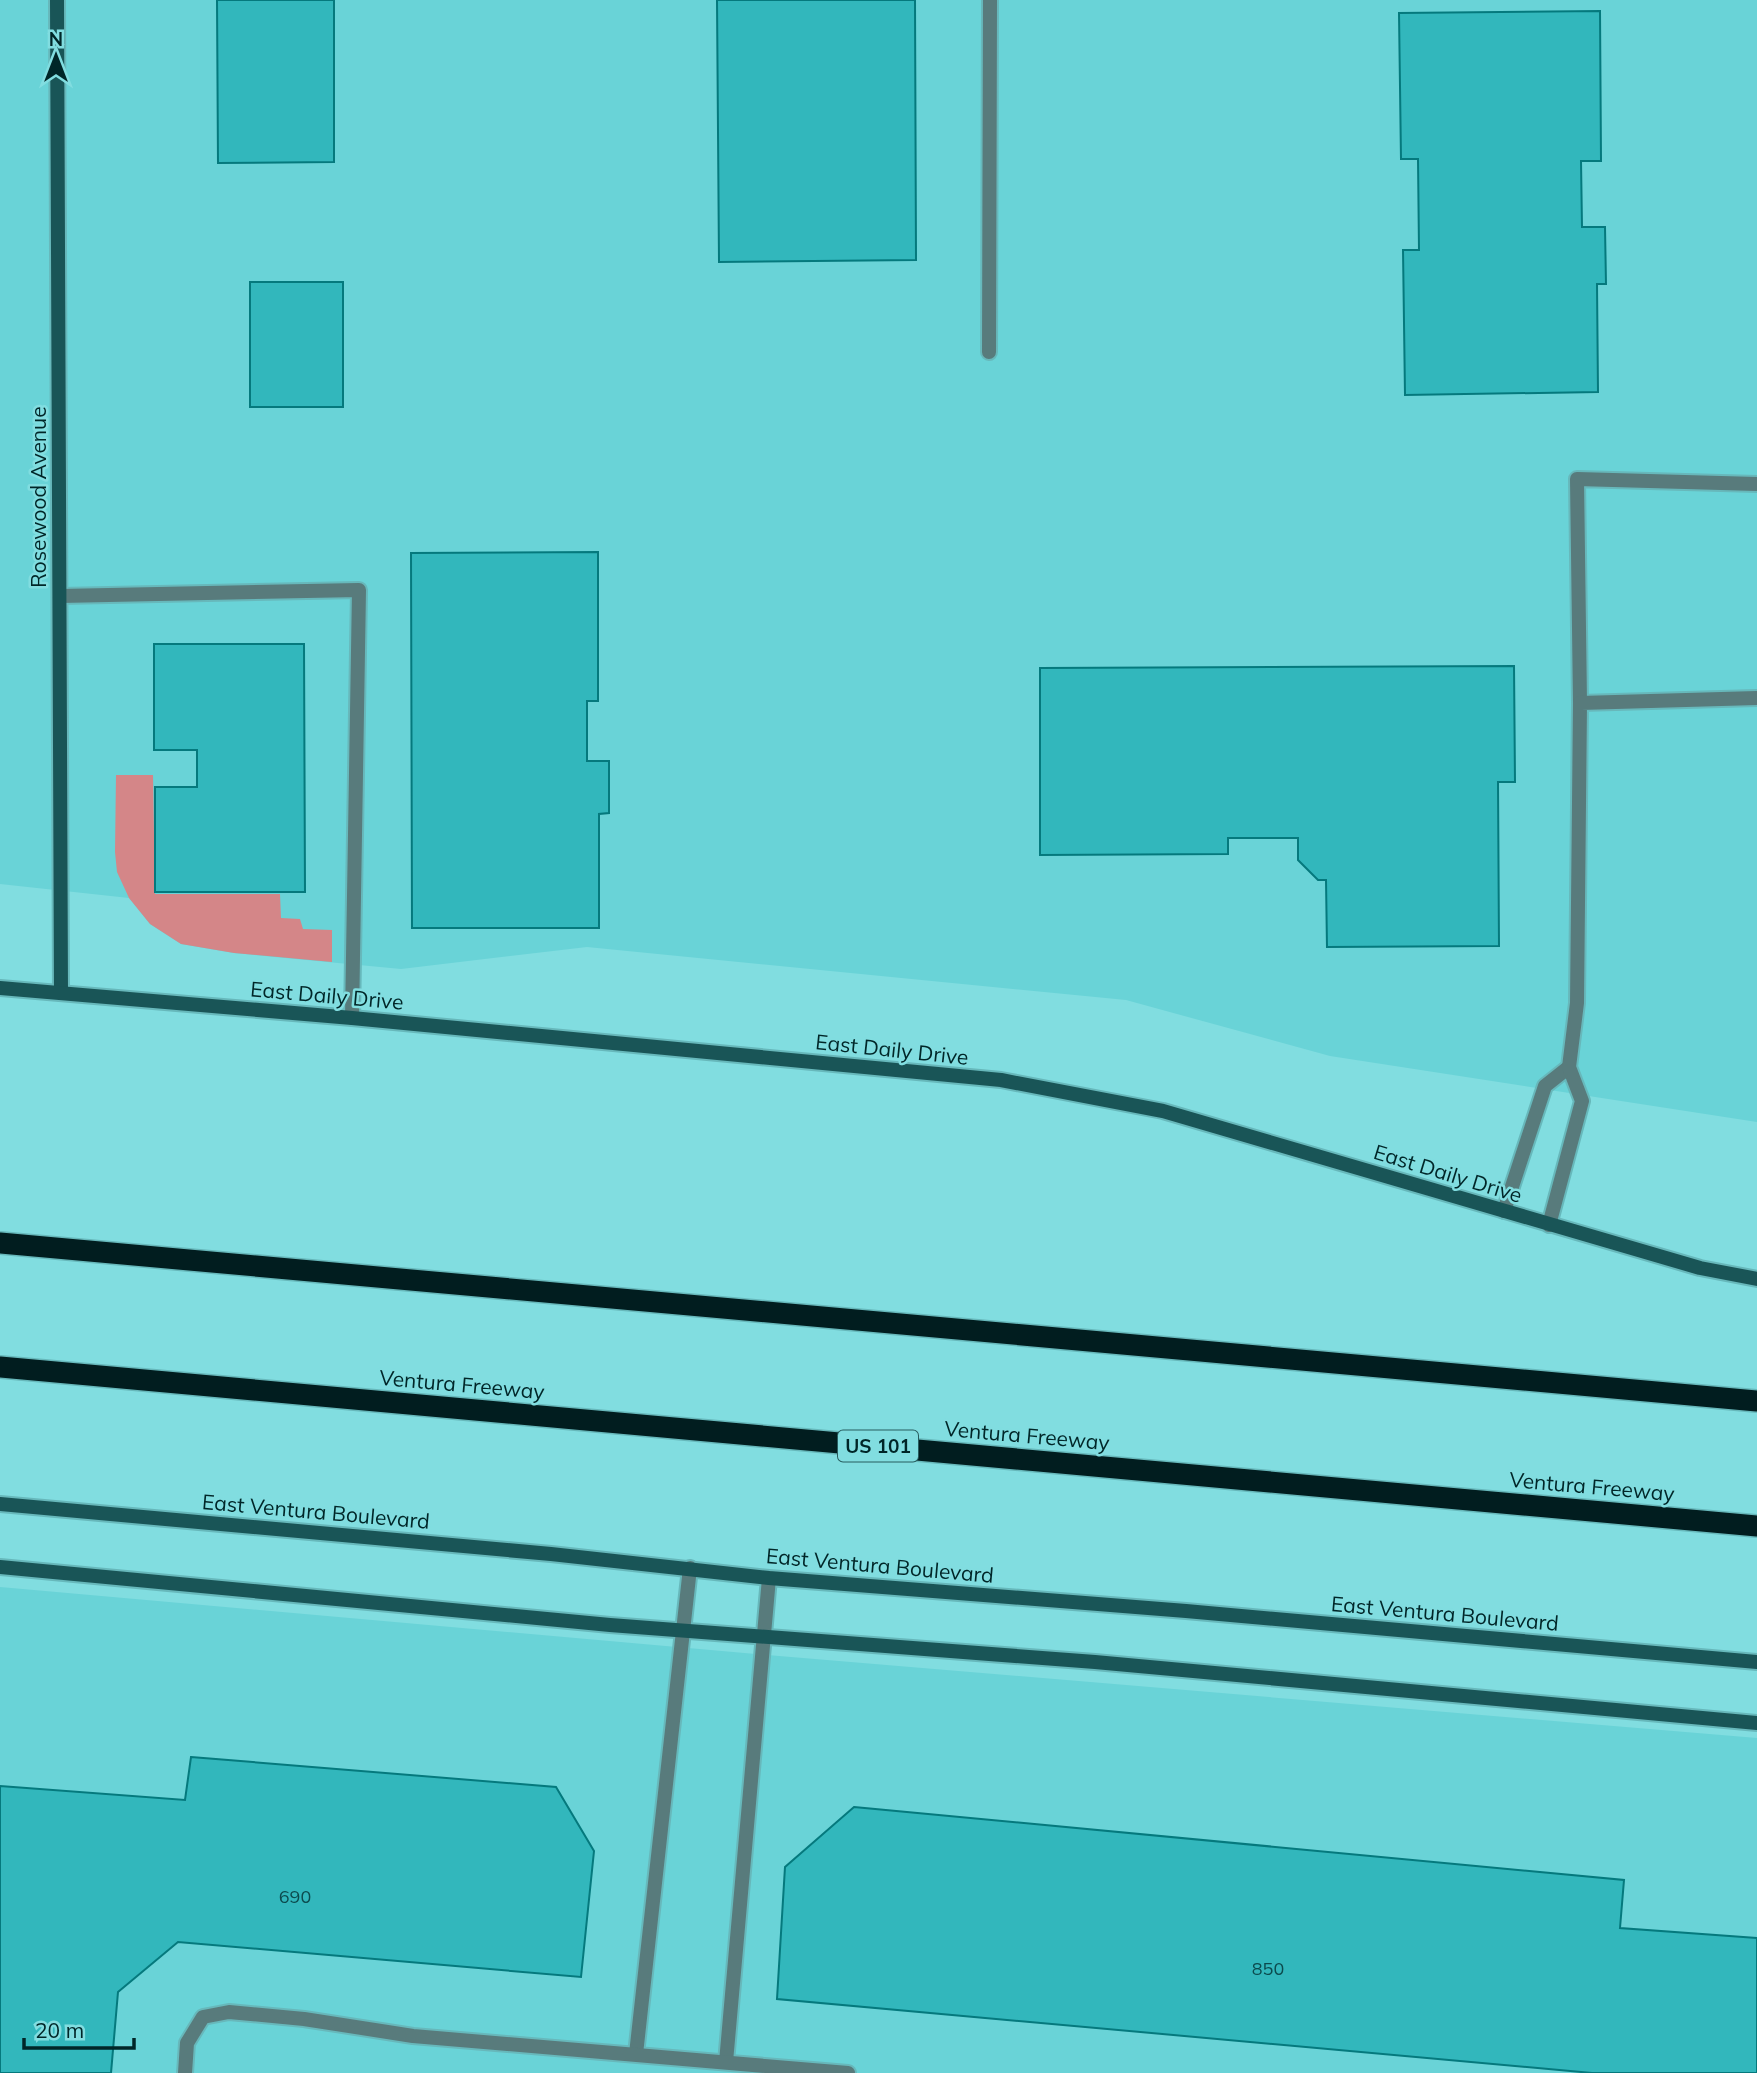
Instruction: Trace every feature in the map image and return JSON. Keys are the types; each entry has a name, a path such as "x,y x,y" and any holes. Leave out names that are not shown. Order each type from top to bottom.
{"highway":[{"path":"0,1244 1757,1401"},
{"name":"Ventura Freeway","path":"0,1367 1757,1526"}],"main road":[{"name":"Rosewood Avenue","path":"57,0 61,993"},
{"name":"East Daily Drive","path":"0,988 352,1018 1000,1080 1163,1111 1700,1268 1757,1279"},
{"name":"East Ventura Boulevard","path":"0,1504 551,1553 769,1578 1185,1611 1757,1662"},
{"path":"0,1567 596,1624 1095,1662 1757,1723"}],"lane":[{"path":"989,352 990,0"},
{"path":"1549,1225 1582,1101 1569,1067 1577,1003 1580,703 1577,479 1757,484"},
{"path":"60,596 359,590 352,1018"},
{"path":"1580,703 1757,698"},
{"path":"1504,1212 1545,1086 1569,1067"},
{"path":"636,2054 690,1568"},
{"path":"726,2062 769,1578"},
{"path":"185,2073 187,2043 203,2017 229,2012 304,2019 413,2036 848,2073"}],"shaded area":[{"path":"0,0 1757,0 1757,1122 1330,1056 1126,1000 587,947 401,969 234,953 181,944 150,924 129,898 0,884"},
{"path":"116,775 153,775 155,894 280,894 281,918 300,919 303,929 332,930 332,962 234,953 181,944 150,924 129,898 117,872"},
{"path":"0,1587 1757,1738 1757,2073 0,2073"}],"building":[{"path":"217,0 334,0 334,162 218,163"},
{"path":"717,0 915,0 916,260 719,262"},
{"path":"1600,11 1601,161 1581,161 1582,227 1605,227 1606,284 1597,284 1598,392 1405,395 1403,250 1419,250 1418,159 1401,159 1399,13"},
{"path":"250,282 343,282 343,407 250,407"},
{"path":"598,552 598,701 587,701 587,761 609,761 609,813 599,814 599,928 412,928 411,553"},
{"path":"154,644 304,644 305,892 155,892 155,787 197,787 197,750 154,750"},
{"path":"1514,666 1515,782 1498,782 1499,946 1327,947 1326,880 1318,880 1298,860 1298,838 1228,838 1228,854 1040,855 1040,668"},
{"path":"191,1757 556,1787 594,1851 581,1977 178,1942 118,1992 111,2073 0,2073 0,1786 185,1800"},
{"path":"854,1807 1624,1880 1620,1928 1757,1938 1757,2073 1592,2073 777,1999 785,1867"}]}
